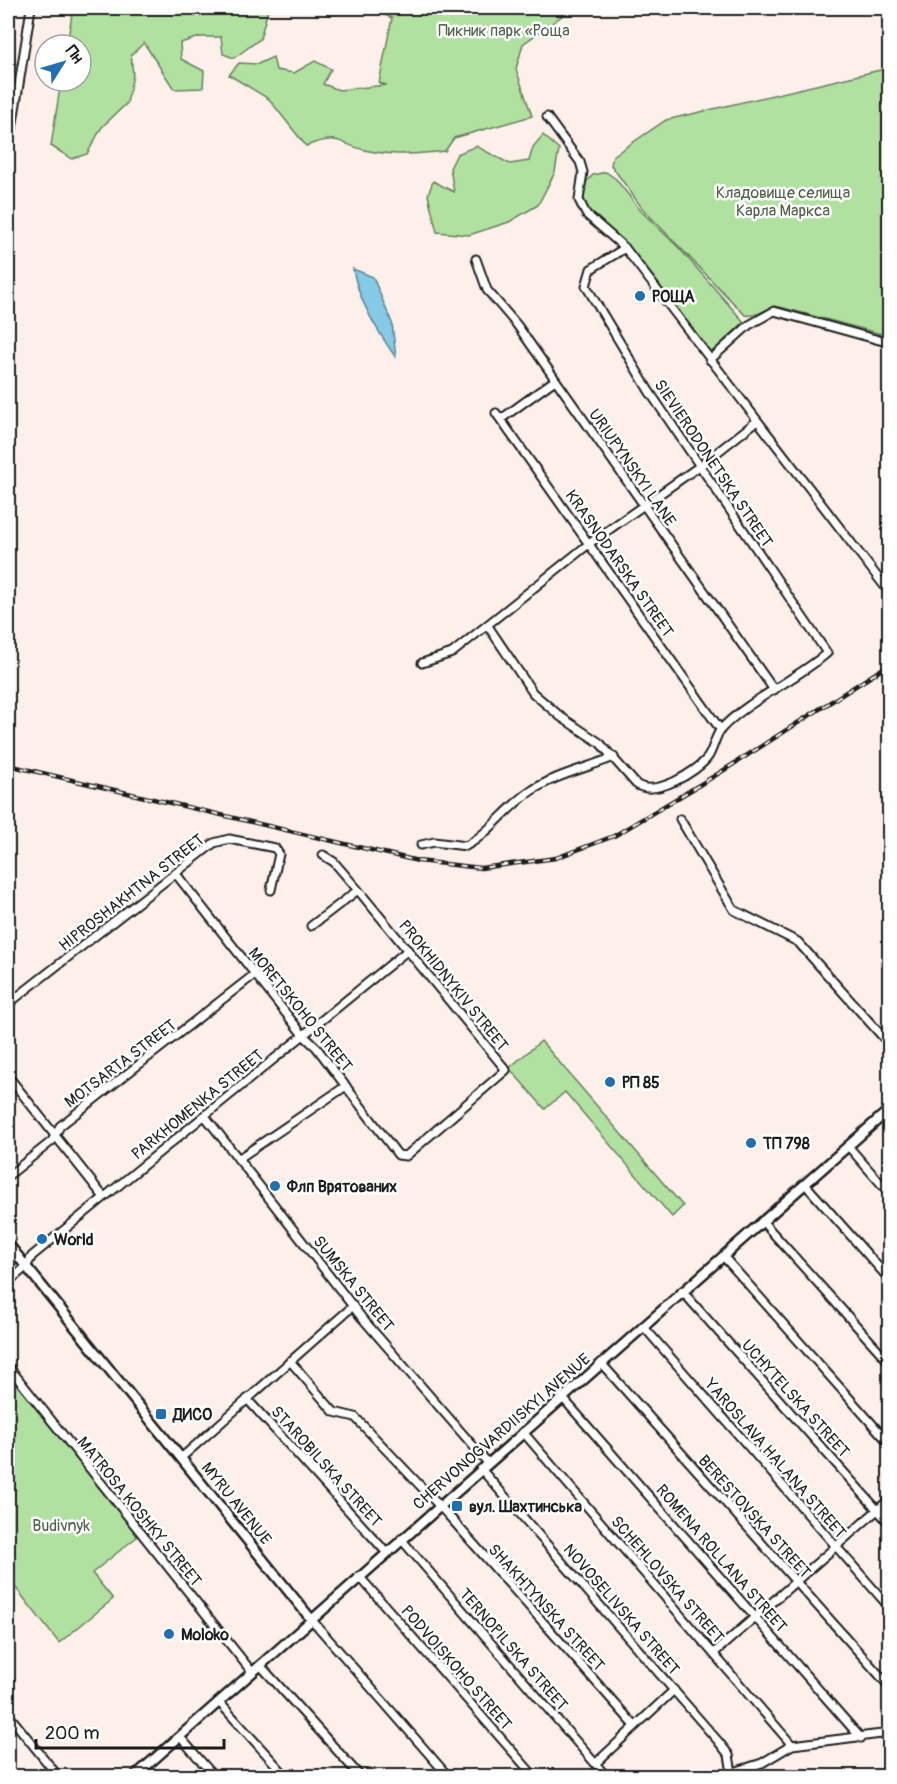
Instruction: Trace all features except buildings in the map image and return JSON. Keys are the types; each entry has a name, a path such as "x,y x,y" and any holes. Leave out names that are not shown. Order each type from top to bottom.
{"main road":[{"name":"CHERVONOGVARDIISKYI AVENUE","path":"140,1775 359,1576 890,1109"},
{"name":"MYRU AVENUE","path":"8,1244 311,1619"}],"street":[{"path":"9,148 31,8"},
{"path":"8,89 18,91"},
{"path":"548,117 580,162 583,172 579,200 586,214 624,248 889,591"},
{"name":"SIEVIERODONETSKA STREET","path":"624,248 591,269 586,286 621,348 826,651 774,690"},
{"name":"URIUPYNSKYI LANE","path":"476,259 487,290 517,325 774,690"},
{"path":"710,360 749,325 774,311 890,343"},
{"name":"KRASNODARSKA STREET","path":"555,380 498,416 720,729"},
{"path":"422,663 452,653 590,543 701,465 757,421"},
{"path":"488,626 533,693 561,717 600,743 636,784 643,788 666,785 703,764 710,754 720,729 774,690"},
{"path":"421,845 434,842 466,846 489,830 529,792 546,783 614,757"},
{"path":"680,819 734,910 798,942 890,1045"},
{"name":"HIPROSHAKHTNA STREET","path":"8,1004 214,843 229,839 278,850 271,890"},
{"name":"PROKHIDNYKIV STREET","path":"323,855 334,861 506,1071 406,1156"},
{"name":"MORETSKOHO STREET","path":"176,874 303,1035 316,1047 398,1155 406,1156"},
{"path":"311,926 358,890"},
{"name":"PARKHOMENKA STREET","path":"8,1282 26,1267 32,1256 103,1196 408,950"},
{"name":"MOTSARTA STREET","path":"8,1176 52,1141 60,1126 77,1112 255,974"},
{"path":"8,1076 103,1196"},
{"path":"238,1159 346,1086"},
{"name":"SUMSKA STREET","path":"205,1116 353,1306 488,1462"},
{"path":"848,1146 890,1194"},
{"path":"804,1184 890,1280"},
{"path":"762,1221 890,1363"},
{"path":"723,1256 890,1444"},
{"name":"UCHYTELSKA STREET","path":"682,1291 890,1524"},
{"path":"181,1458 353,1306"},
{"name":"YAROSLAVA HALANA STREET","path":"643,1326 890,1608"},
{"name":"SHAKHTYNSKA STREET","path":"290,1361 334,1412 355,1417 634,1726"},
{"name":"BERESTOVSKA STREET","path":"601,1363 890,1688"},
{"name":"MATROSA KOSHKY STREET","path":"8,1366 252,1672"},
{"name":"ROMENA ROLLANA STREET","path":"562,1397 861,1738"},
{"name":"STAROBILSKA STREET","path":"247,1399 387,1552"},
{"name":"SCHEHLOVSKA STREET","path":"522,1432 792,1745"},
{"name":"NOVOSELIVSKA STREET","path":"481,1469 729,1755 732,1773"},
{"path":"714,1653 757,1618 890,1499"},
{"name":"TERNOPILSKA STREET","path":"401,1539 606,1776"},
{"name":"PODVOISKOHO STREET","path":"359,1576 534,1776"},
{"name":"MYRU AVENUE","path":"311,1619 448,1776"},
{"path":"261,1665 360,1776"},
{"path":"596,1763 674,1690"},
{"path":"219,1702 286,1776"},
{"path":"8,1714 58,1776"},
{"path":"721,1776 762,1763 792,1745 890,1733"},
{"path":"180,1737 214,1776"}],"green space":[{"path":"73,8 267,8 268,10 260,39 234,58 223,54 221,37 200,37 180,43 181,59 204,71 203,88 174,89 144,43 131,55 133,75 127,103 102,127 87,154 72,159 51,146 59,93 93,93 93,33 69,33"},
{"name":"Пикник парк «Роща","path":"368,8 573,8 523,44 516,69 532,116 454,138 445,151 388,154 369,151 334,140 306,146 269,99 229,75 239,63 258,64 273,57 276,70 294,73 315,61 331,69 323,84 339,90 387,85 379,83 392,18"},
{"name":"Кладовище селища Карла Маркса","path":"889,68 889,336 780,307 754,315 745,315 642,208 611,165 613,156 666,120"},
{"path":"543,135 559,149 555,172 538,205 509,222 469,235 437,232 428,195 433,181 454,192 450,168 457,154 476,146 510,164 529,161 533,147"},
{"path":"606,172 616,179 640,210 678,247 744,322 712,352 708,352 627,247 590,213 583,199 585,183 593,175"},
{"path":"541,1041 683,1206 672,1217 565,1092 545,1109 509,1068"},
{"name":"Budivnyk","path":"8,1372 138,1536 92,1573 113,1599 59,1643 8,1578"}],"water":[{"path":"353,269 373,277 392,323 396,358 364,304"}],"railway":[{"path":"8,765 418,861 481,868 556,858 614,836 721,772 890,664"}],"place":[{"name":"РОЩА","path":"640,296"},
{"name":"РП 85","path":"610,1082"},
{"name":"ТП 798","path":"751,1143"},
{"name":"Флп Врятованих","path":"275,1186"},
{"name":"World","path":"42,1239"},
{"name":"ДИСО","path":"161,1414"},
{"name":"вул. Шахтинська","path":"457,1506"},
{"name":"Moloko","path":"169,1634"}]}
